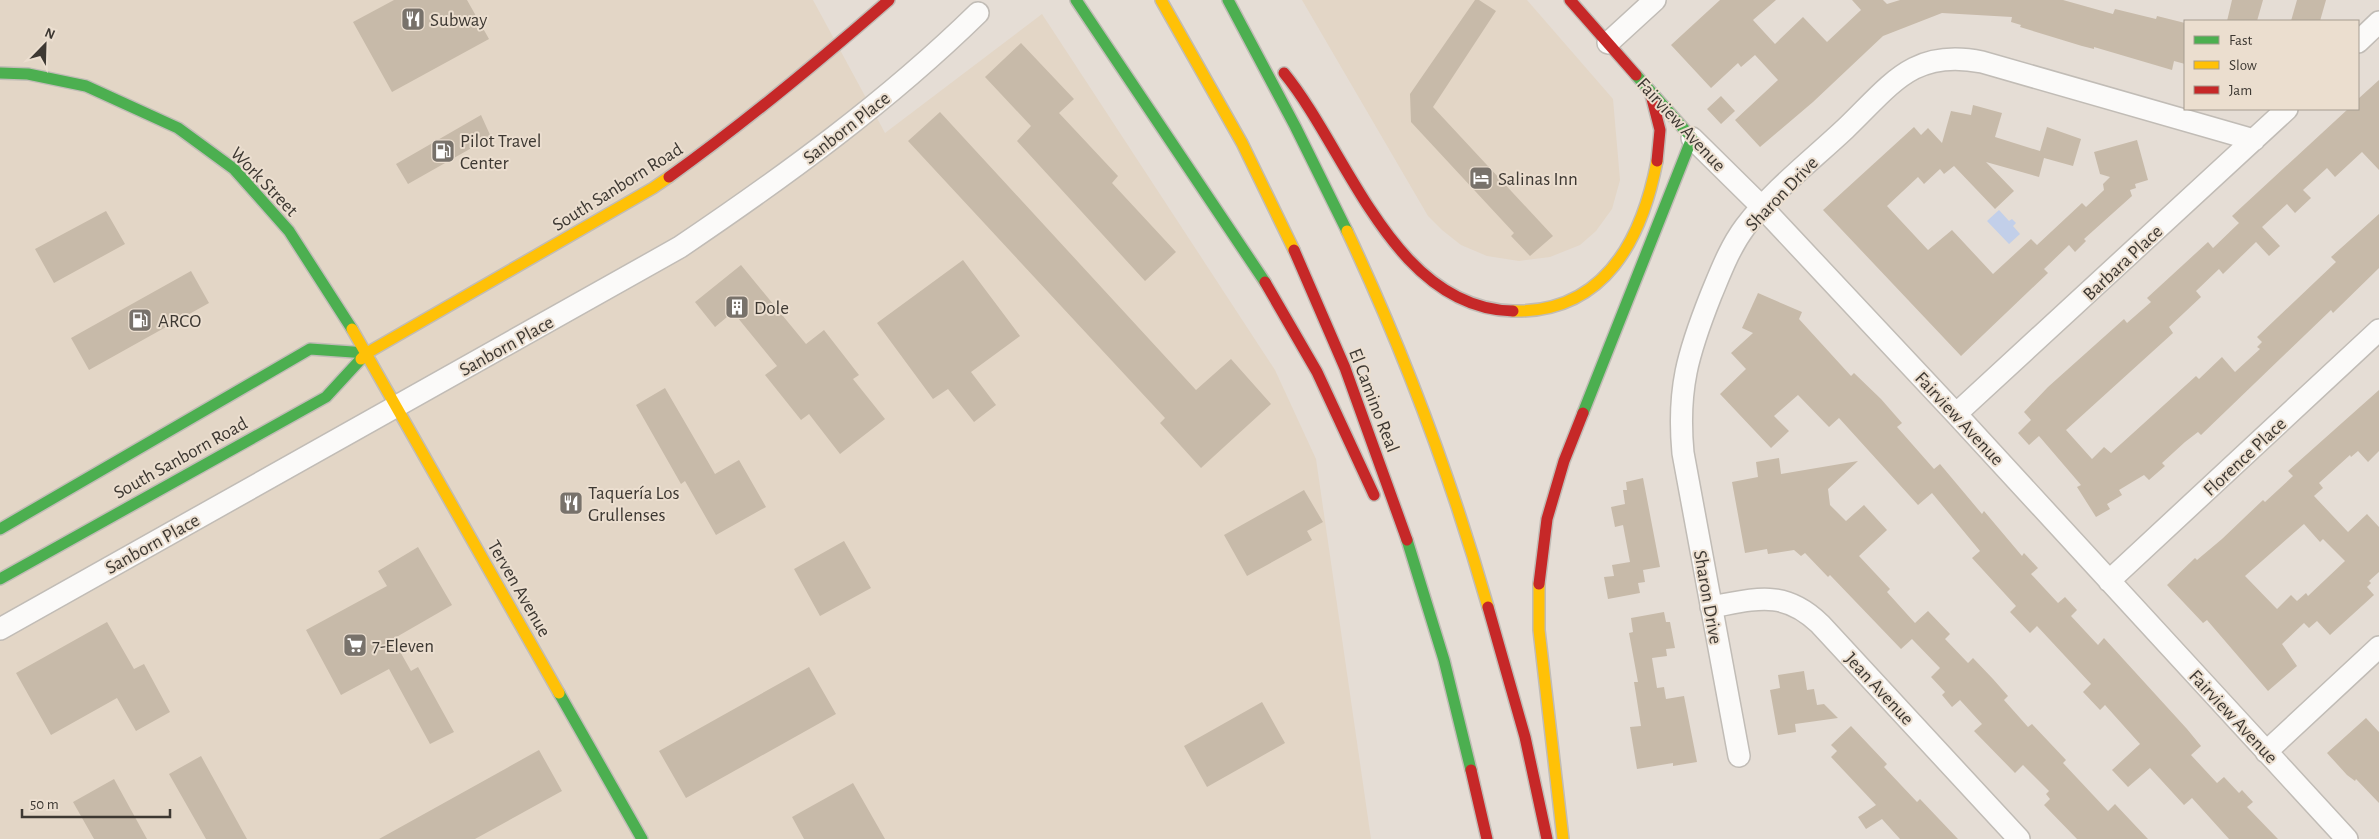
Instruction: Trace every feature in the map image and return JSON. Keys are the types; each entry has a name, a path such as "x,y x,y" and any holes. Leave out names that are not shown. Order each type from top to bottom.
{"main road":[{"name":"South Sanborn Road","path":"0,578 326,397 367,353 653,188 734,130 814,67 890,0"},
{"path":"1076,0 1278,301 1304,344 1329,394 1377,504"},
{"name":"El Camino Real","path":"1161,0 1236,133 1292,245 1343,363 1388,482 1427,602 1460,721 1487,839"},
{"path":"1228,0 1310,106 1364,199 1401,248 1433,280 1459,298 1492,309 1508,311 1539,310 1572,299 1586,291 1613,269 1629,247 1648,197 1660,144 1660,119 1648,86"},
{"path":"1228,0 1292,117 1344,223 1400,350 1442,464 1482,586 1517,706 1547,839"},
{"name":"Fairview Avenue","path":"1570,0 1692,138"},
{"name":"Work Street","path":"0,73 28,74 86,86 178,128 234,169 289,231 367,353"},
{"path":"1562,839 1539,630 1539,585 1547,518 1567,452 1692,138"},
{"name":"South Sanborn Road","path":"0,529 174,426 310,349 367,353"},
{"name":"Terven Avenue","path":"367,353 642,839"},
{"path":"1408,585 1460,721"}],"street":[{"path":"1608,43 1655,0"},
{"name":"Sanborn Place","path":"0,628 680,247 763,191 885,98 930,60 978,13"},
{"path":"2359,41 2379,22"},
{"name":"Sharon Drive","path":"1739,756 1683,453 1682,391 1692,345 1724,263 1735,241 1762,207 1908,70 1940,58 1960,58 1982,62 2254,140"},
{"name":"Barbara Place","path":"1956,414 2286,110"},
{"name":"Fairview Avenue","path":"1692,138 1762,207 1956,414 2347,839"},
{"name":"Florence Place","path":"2109,581 2379,330"},
{"name":"Jean Avenue","path":"1711,607 1766,598 1785,601 1805,610 2019,839"},
{"path":"2266,752 2379,647"}],"shaded area":[{"path":"0,0 813,0 885,133 1042,14 1275,370 1316,459 1371,839 0,839"},
{"path":"1302,0 1527,0 1613,99 1620,180 1612,209 1596,231 1580,245 1550,257 1519,261 1487,256 1461,245 1428,216"}],"water":[{"path":"1999,210 2009,221 2012,219 2016,223 2013,226 2020,234 2009,244 1987,221"}],"building":[{"path":"394,0 467,0 489,39 392,92 353,22"},
{"name":"Salinas Inn","path":"1475,0 1479,0 1496,11 1433,107 1553,236 1530,256 1511,236 1514,233 1411,122 1410,94"},
{"path":"1720,0 1776,0 1753,20 1775,44 1803,17 1827,42 1861,10 1852,0 1883,0 1887,4 1900,0 2063,0 2113,14 2115,9 2156,19 2157,16 2184,23 2184,64 2174,61 2172,70 2020,27 2021,25 2011,22 2012,17 1942,13 1883,36 1813,102 1760,147 1735,120 1778,80 1755,55 1741,67 1738,63 1711,88 1671,45"},
{"path":"2232,0 2263,0 2257,20 2227,20"},
{"path":"2297,0 2326,0 2320,20 2291,20"},
{"path":"1021,43 1074,99 1059,113 1118,176 1112,183 1176,252 1145,281 1017,141 1031,126 985,77"},
{"path":"2379,80 2379,170 2362,152 2335,177 2327,168 2303,190 2311,198 2295,213 2287,204 2262,227 2280,246 2269,256 2256,242 2223,274 2219,269 2196,291 2201,297 2169,327 2173,333 2066,430 2092,459 2104,447 2111,453 2196,376 2199,379 2222,357 2235,372 2260,349 2257,347 2262,342 2257,337 2336,262 2331,257 2379,214 2379,268 2333,313 2331,310 2201,435 2198,432 2185,442 2162,463 2165,466 2149,480 2144,475 2119,490 2122,495 2107,504 2110,509 2096,517 2077,487 2081,485 2039,436 2029,445 2018,433 2031,420 2024,412 2048,387 2124,319 2127,323 2151,302 2147,298 2208,242 2213,248 2239,223 2232,216 2347,110 2359,110 2359,98"},
{"path":"1721,96 1735,111 1721,124 1707,109"},
{"path":"1973,105 2002,113 1995,137 2040,151 2047,127 2081,139 2073,166 2044,158 2039,177 1986,162 2014,191 1995,209 1954,166 1944,174 1940,169 1924,184 1918,177 1887,206 1928,250 1952,230 1993,274 2031,239 2037,245 2082,203 2086,207 2104,190 2103,184 2110,177 2100,174 2094,152 2137,140 2148,180 2135,184 2136,188 2130,190 2132,196 2084,239 2086,241 2075,252 2069,245 2044,269 2048,273 1961,356 1823,210 1914,127 1921,135 1928,128 1942,143 1951,111 1971,115"},
{"path":"940,112 1196,390 1231,359 1271,404 1201,468 1160,423 1165,418 908,141"},
{"name":"Pilot Travel Center","path":"481,115 491,137 408,184 396,164"},
{"path":"106,211 125,244 54,283 35,249"},
{"path":"963,260 1020,336 971,372 996,405 974,422 948,389 933,399 877,323"},
{"path":"741,265 806,344 824,330 859,375 853,379 885,419 840,454 809,414 801,420 765,375 777,366 733,312 715,327 695,302"},
{"name":"ARCO","path":"191,271 209,303 89,370 71,338"},
{"path":"1758,293 1802,312 1799,319 1851,376 1854,373 1881,399 1902,423 1897,427 1934,469 1940,464 1982,514 1984,511 2022,556 2024,553 2038,568 2031,574 2058,603 2065,597 2077,610 2071,616 2098,645 2104,638 2187,729 2201,746 2191,755 2217,783 2224,777 2239,793 2242,790 2253,802 2247,807 2278,839 2229,839 2192,798 2184,805 2150,768 2128,787 2112,770 2140,744 2105,705 2100,710 2083,692 2091,684 2037,626 2030,633 2010,612 2016,606 1972,558 1980,551 1932,493 1918,505 1839,418 1829,427 1798,395 1774,416 1789,431 1771,448 1720,394 1746,369 1731,353 1753,333 1742,328"},
{"path":"665,388 715,474 739,460 766,507 716,535 685,481 681,484 636,405"},
{"path":"2379,390 2379,451 2368,462 2358,451 2351,457 2350,455 2319,483 2323,488 2314,496 2348,532 2367,514 2379,527 2379,572 2369,581 2371,583 2367,587 2374,595 2330,635 2317,621 2309,628 2304,623 2282,644 2297,666 2268,691 2207,620 2203,623 2167,585 2195,558 2197,560 2263,500 2265,502 2293,476 2288,471","holes":["2304,524 2320,542 2323,539 2345,561 2308,596 2306,593 2297,601 2291,595 2277,609 2245,576"]},
{"path":"1779,458 1781,474 1858,461 1828,489 1830,505 1846,521 1864,505 1887,530 1859,556 1890,589 1887,592 1915,623 1928,611 1950,634 1945,639 1968,663 1973,658 1993,679 2008,696 2004,700 2028,727 2032,724 2066,760 2063,763 2108,811 2115,804 2148,839 2077,839 2044,805 2050,799 2046,794 2049,791 2023,765 2015,773 1974,731 1982,724 1960,700 1952,707 1942,695 1945,692 1931,677 1940,668 1912,639 1901,649 1830,575 1828,577 1805,553 1801,556 1794,550 1768,554 1767,549 1745,553 1732,482 1758,477 1756,462"},
{"path":"1643,478 1660,567 1643,570 1645,582 1638,583 1640,593 1608,599 1604,577 1614,576 1612,565 1630,562 1623,525 1615,527 1611,507 1625,504 1623,490 1627,490 1626,482"},
{"path":"1304,490 1323,522 1307,531 1312,540 1247,576 1224,535"},
{"path":"844,541 871,588 820,616 794,569"},
{"path":"418,547 452,605 393,639 411,671 418,667 454,732 430,744 389,669 341,695 306,630 387,586 378,571"},
{"path":"1664,612 1666,622 1670,622 1675,648 1666,649 1667,656 1652,658 1657,688 1664,687 1666,699 1684,696 1697,762 1673,766 1673,763 1637,769 1630,727 1641,726 1634,682 1638,682 1629,633 1633,632 1631,618"},
{"path":"107,622 134,669 144,664 170,712 136,731 117,698 51,735 16,673"},
{"path":"809,667 836,714 686,798 659,751"},
{"path":"1804,671 1807,690 1814,689 1817,705 1824,704 1838,718 1795,724 1796,732 1778,735 1770,690 1780,688 1778,675"},
{"path":"1262,702 1285,743 1207,787 1184,746"},
{"path":"2366,718 2379,732 2379,803 2356,779 2355,781 2347,775 2327,753"},
{"path":"1851,726 1887,764 1884,767 1917,802 1920,799 1958,839 1900,839 1882,819 1866,829 1858,817 1876,805 1831,757 1837,751 1831,745"},
{"path":"539,750 562,791 475,839 379,839"},
{"path":"201,756 247,839 206,839 169,774"},
{"path":"114,779 147,839 94,839 73,802"},
{"path":"853,783 885,839 804,839 792,817"}],"traffic: fast":[{"path":"1076,0 1265,282"},
{"path":"1228,0 1295,126 1347,231"},
{"path":"0,73 28,74 86,86 178,128 234,169 289,231 352,329"},
{"path":"1583,413 1692,138 1636,75"},
{"path":"0,529 310,349 367,353"},
{"path":"0,579 326,397 361,359"},
{"path":"1407,540 1444,660 1471,770"},
{"path":"559,693 642,839"}],"traffic: slow":[{"path":"1161,0 1242,143 1294,250"},
{"path":"1513,311 1545,308 1572,299 1595,285 1614,266 1629,243 1641,218 1657,161"},
{"path":"361,359 367,353 669,177"},
{"path":"1347,231 1388,323 1425,416 1474,559 1488,607"},
{"path":"352,329 559,693"},
{"path":"1539,584 1539,630 1563,839"}],"traffic: jam":[{"path":"669,177 781,91 889,0"},
{"path":"1570,0 1636,75"},
{"path":"1284,73 1307,105 1378,220 1405,255 1436,284 1471,303 1513,311"},
{"path":"1651,95 1660,130 1657,161"},
{"path":"1294,250 1345,368 1407,540"},
{"path":"1265,282 1317,372 1374,495"},
{"path":"1539,584 1547,519 1564,461 1583,413"},
{"path":"1488,607 1525,737 1547,839"},
{"path":"1471,770 1487,839"}],"place":[{"name":"Subway","path":"413,19"},
{"name":"Pilot Travel Center","path":"443,151"},
{"name":"Salinas Inn","path":"1481,178"},
{"name":"Dole","path":"737,307"},
{"name":"ARCO","path":"140,320"},
{"name":"Taquería Los Grullenses","path":"571,503"},
{"name":"7-Eleven","path":"355,645"}]}
